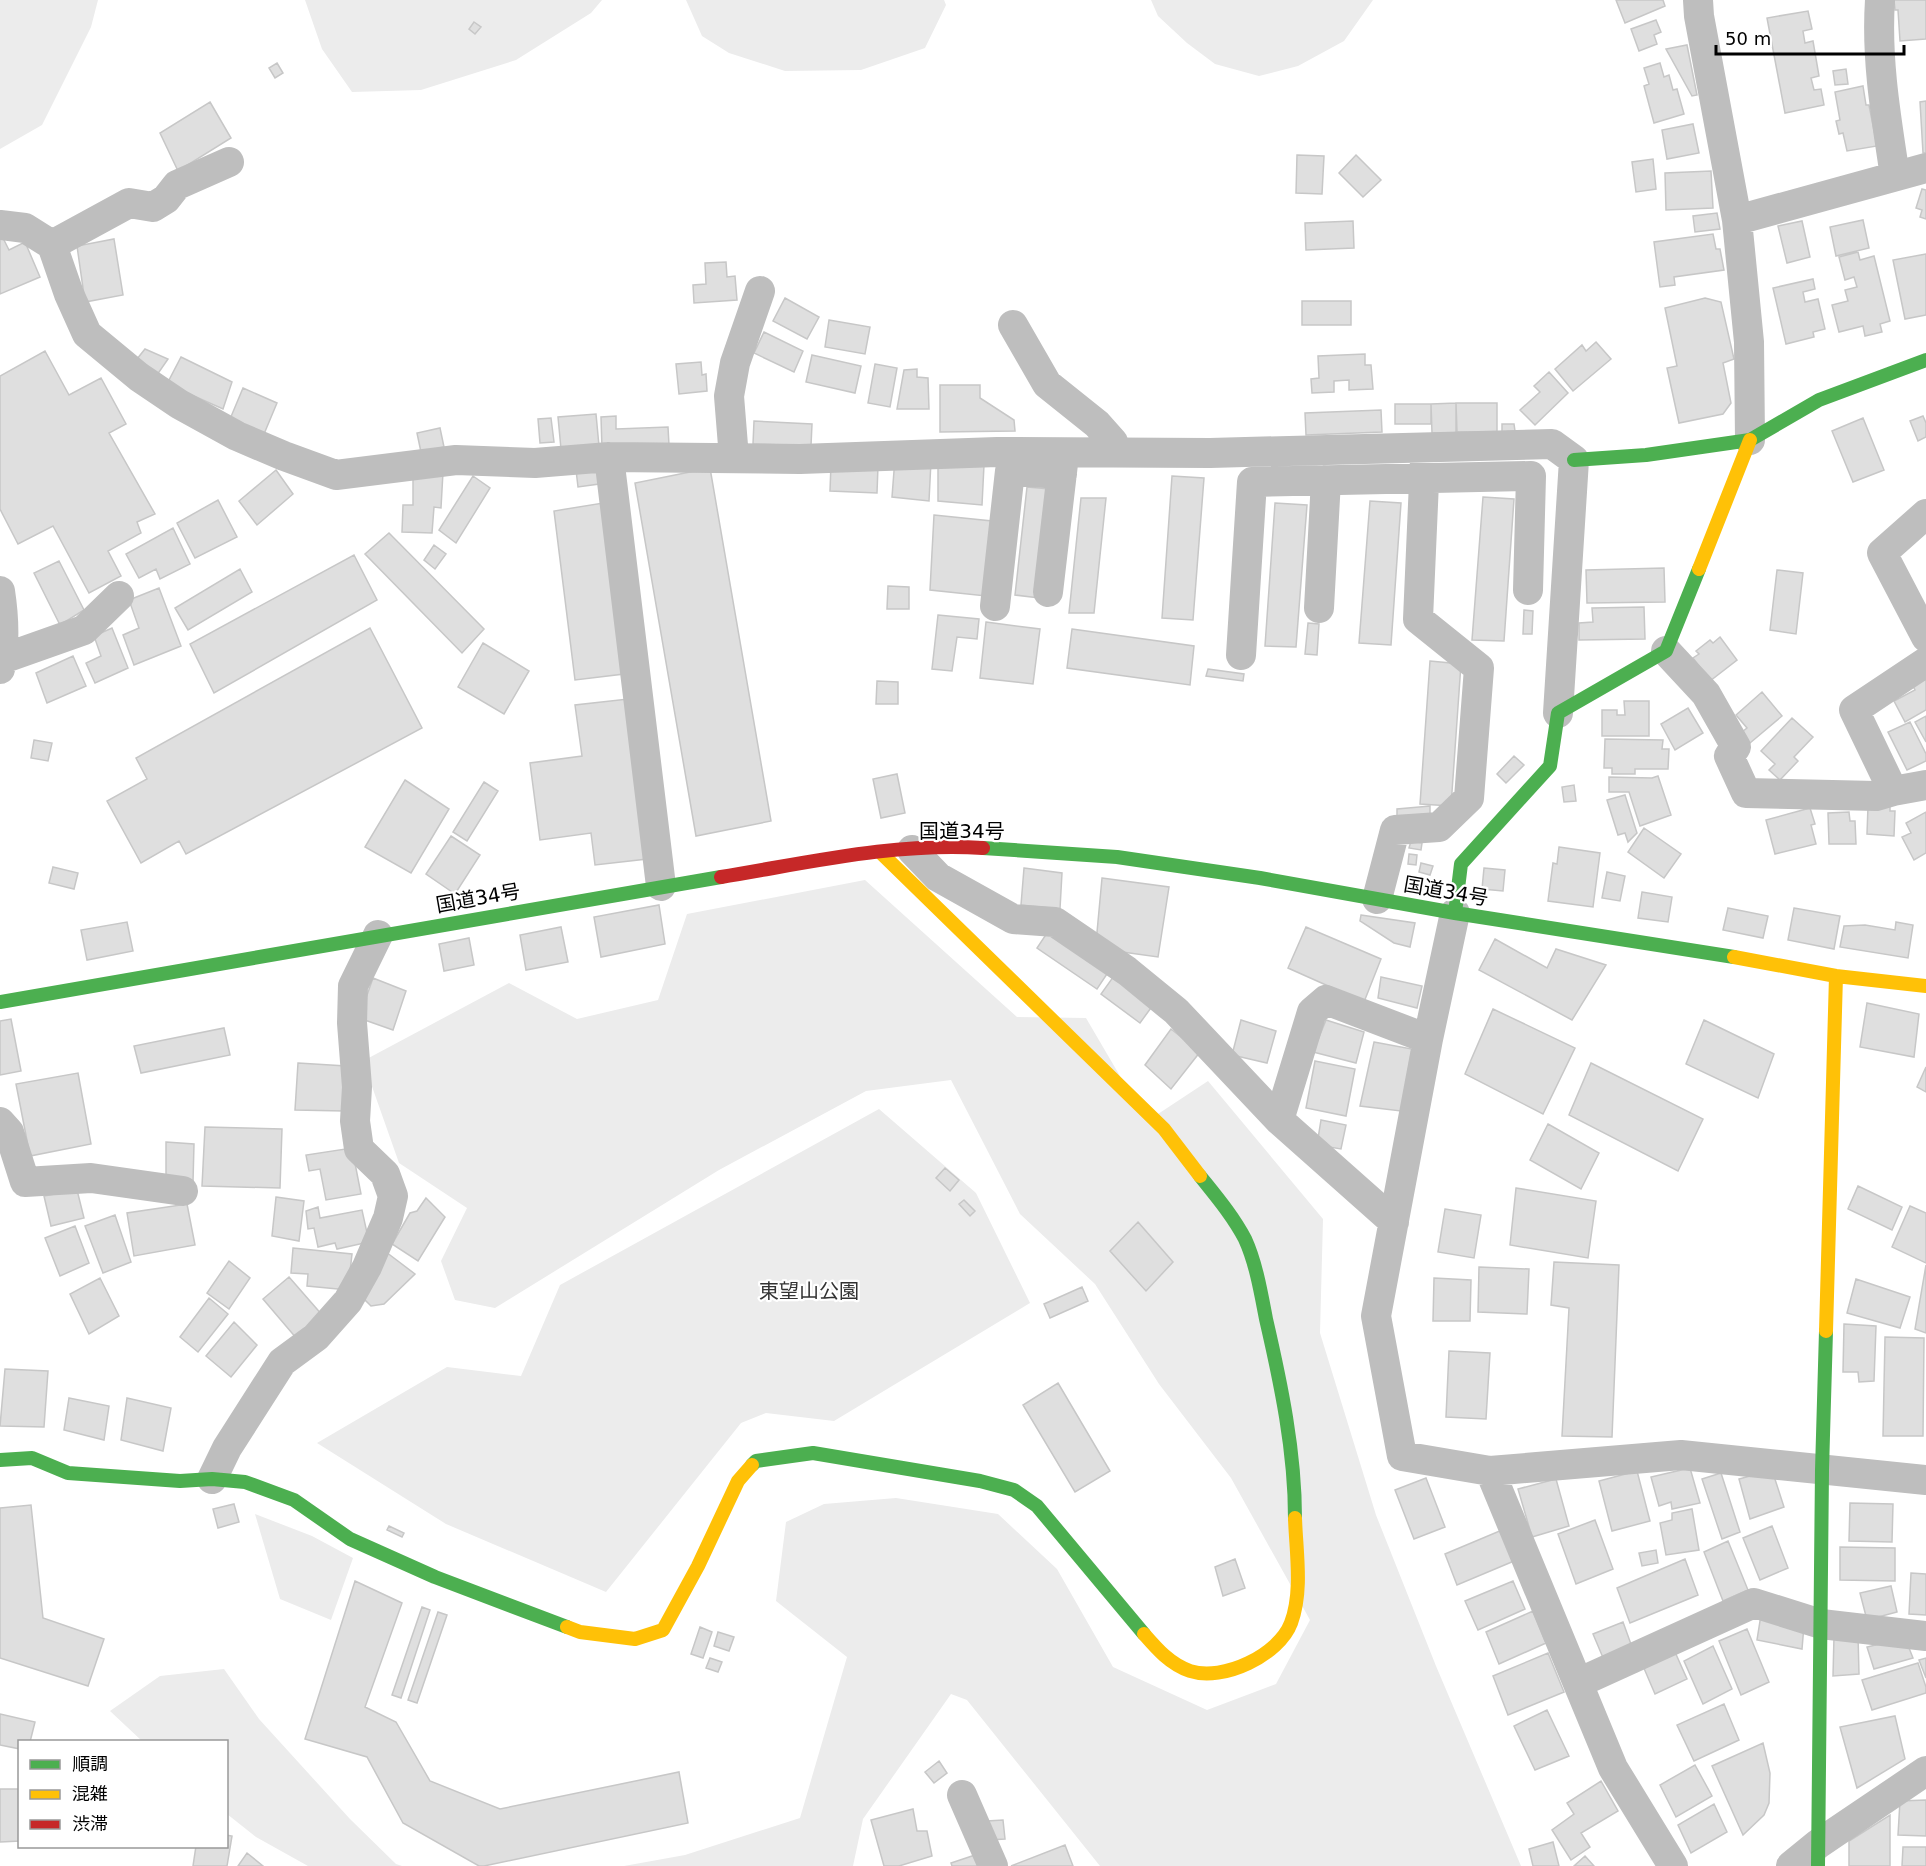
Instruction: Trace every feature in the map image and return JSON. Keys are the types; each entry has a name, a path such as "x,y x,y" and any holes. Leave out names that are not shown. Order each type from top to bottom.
{"main road":[{"path":"1574,460 1646,455 1750,440 1819,400 1926,360"},
{"path":"1455,913 1461,864 1550,766 1558,713 1666,651 1750,440"},
{"name":"国道34号","path":"0,1002 661,886 880,852 953,846 1117,857 1260,878 1455,913 1767,962 1836,976 1921,982"},
{"path":"0,1460 32,1458 68,1473 180,1481 212,1479 245,1482 294,1500 350,1539 435,1577 580,1632 635,1639 663,1630 698,1566 738,1481 756,1461 813,1453 980,1481 1014,1490 1037,1506 1164,1658 1190,1671 1203,1673 1223,1671 1251,1663 1266,1654 1287,1632 1292,1621 1299,1587 1295,1485 1279,1376 1263,1303 1245,1240 1227,1211 1164,1130 1073,1038 880,852"},
{"path":"1818,1855 1822,1470 1836,976"}],"street":[{"path":"1698,0 1699,16 1737,220 1749,342 1750,440"},
{"path":"1880,0 1878,30 1882,90 1895,176"},
{"path":"52,245 129,203 153,207 166,199 177,185 229,162"},
{"path":"1737,220 1926,168"},
{"path":"0,225 26,228 52,245 69,294 87,334 139,377 179,404 237,436 336,475 456,460 535,463 609,457 800,459 986,452 1063,463"},
{"path":"734,458 729,396 735,363 760,291"},
{"path":"1013,325 1047,384 1097,424 1113,442 1116,452"},
{"path":"995,606 1010,471 1116,452 1210,453 1552,444 1574,460 1558,713"},
{"path":"1377,899 1395,830 1439,827 1469,798 1479,669 1418,619 1425,447"},
{"path":"609,457 661,886"},
{"path":"1048,592 1063,463"},
{"path":"1241,656 1252,482 1531,476 1528,590"},
{"path":"1319,608 1326,480"},
{"path":"1926,514 1882,553 1926,637"},
{"path":"0,591 3,612 1,664 84,630 119,596"},
{"path":"1666,651 1706,694 1736,747 1729,756 1746,794 1876,796 1926,785"},
{"path":"1893,791 1854,710 1926,662"},
{"path":"912,850 938,877 1013,919 1055,922 1126,971 1176,1011 1279,1120 1394,1222"},
{"path":"1455,913 1428,1039 1376,1316 1402,1456 1490,1471 1680,1455 1926,1480"},
{"path":"212,1479 227,1448 282,1362 316,1337 348,1301 367,1267 388,1218 393,1196 385,1174 359,1149 355,1121 357,1087 352,1023 353,986 378,935"},
{"path":"1279,1120 1312,1012 1326,1000 1428,1039"},
{"path":"0,1122 9,1132 25,1182 91,1178 183,1191"},
{"path":"1490,1471 1613,1768 1673,1866"},
{"path":"1578,1683 1754,1603 1821,1624 1926,1636"},
{"path":"1791,1866 1818,1855 1926,1771"},
{"path":"962,1795 993,1866"}],"green space":[{"path":"0,0 98,0 91,27 42,125 0,149"},
{"path":"305,0 602,0 591,13 516,60 421,90 352,92 322,49"},
{"path":"686,0 944,0 946,5 925,48 861,70 785,71 729,53 702,36"},
{"path":"1151,0 1373,0 1344,41 1298,66 1259,76 1215,64 1187,43 1158,16"},
{"path":"865,880 1017,1017 1086,1018 1127,1088 1158,1114 1208,1081 1323,1219 1320,1333 1376,1515 1436,1666 1521,1866 1100,1866 967,1700 951,1694 863,1819 853,1866 624,1866 685,1855 800,1818 847,1657 776,1601 786,1522 824,1504 896,1498 998,1514 1057,1569 1113,1667 1207,1710 1276,1684 1310,1620 1231,1478 1159,1384 1095,1284 1020,1214 951,1080 866,1091 719,1170 495,1308 455,1300 441,1261 467,1208 399,1163 363,1061 509,983 577,1019 658,1000 687,914"},
{"name":"東望山公園","path":"879,1109 976,1193 1030,1303 834,1421 766,1413 741,1423 606,1592 446,1524 317,1443 447,1367 521,1376 560,1285"},
{"path":"255,1514 312,1536 353,1558 331,1620 280,1599"},
{"path":"224,1669 259,1719 350,1819 396,1864 402,1866 308,1866 256,1837 228,1815 228,1740 141,1740 110,1711 160,1676"}],"building":[{"path":"1616,0 1663,0 1665,6 1625,23"},
{"path":"1894,0 1926,0 1926,39 1900,41 1898,10 1895,10"},
{"path":"1808,11 1812,29 1803,31 1805,43 1813,41 1819,76 1811,78 1814,90 1821,89 1824,105 1785,113 1767,18"},
{"path":"1656,20 1661,32 1654,35 1657,44 1639,51 1631,29"},
{"path":"474,22 481,27 475,34 469,29"},
{"path":"1687,45 1697,95 1692,96 1666,49"},
{"path":"277,63 283,73 275,78 269,68"},
{"path":"1660,63 1664,77 1669,75 1673,90 1677,89 1684,114 1654,123 1644,86 1649,84 1644,68"},
{"path":"1846,69 1848,84 1835,85 1833,71"},
{"path":"1863,86 1877,146 1847,151 1843,133 1839,134 1836,121 1840,120 1835,92"},
{"path":"1926,101 1926,153 1923,153 1920,102"},
{"path":"210,102 231,138 178,171 160,133"},
{"path":"1693,124 1699,153 1667,159 1662,130"},
{"path":"1297,155 1324,156 1322,194 1296,193"},
{"path":"1356,155 1381,180 1363,197 1339,173"},
{"path":"1653,159 1656,189 1636,192 1632,162"},
{"path":"1711,171 1713,208 1666,210 1665,173"},
{"path":"1922,189 1926,190 1926,219 1920,217 1922,210 1916,208"},
{"path":"1717,213 1720,229 1695,232 1693,216"},
{"path":"1863,220 1869,248 1836,256 1830,227"},
{"path":"1353,221 1354,248 1306,250 1305,223"},
{"path":"1802,221 1810,257 1787,263 1778,226"},
{"path":"1713,234 1716,249 1720,249 1724,270 1674,277 1675,285 1660,287 1654,242"},
{"path":"2,236 9,250 25,242 40,277 0,294 0,237"},
{"path":"114,239 123,295 85,302 77,246"},
{"path":"1858,252 1860,260 1874,256 1890,321 1880,324 1882,332 1865,336 1863,326 1839,332 1832,305 1848,301 1845,290 1857,287 1854,277 1845,280 1839,257"},
{"path":"1926,254 1926,315 1905,319 1893,260"},
{"path":"726,262 727,277 735,276 737,300 694,303 693,285 706,284 705,263"},
{"path":"1813,279 1815,289 1803,292 1805,302 1818,299 1825,329 1813,332 1814,337 1786,344 1773,288"},
{"path":"785,298 819,317 807,339 773,321"},
{"path":"1705,298 1721,302 1734,359 1723,363 1731,403 1723,414 1679,423 1667,368 1677,366 1665,308"},
{"path":"1302,301 1351,301 1351,325 1302,325"},
{"path":"829,320 870,327 865,354 825,347"},
{"path":"764,332 803,351 794,372 754,353"},
{"path":"1596,342 1611,359 1573,391 1555,369 1582,345 1586,351"},
{"path":"145,349 168,359 157,375 137,359"},
{"path":"45,351 69,395 101,378 126,424 109,433 155,514 137,522 141,533 108,551 121,576 89,593 53,526 18,544 0,509 0,376"},
{"path":"1365,354 1365,365 1371,365 1373,389 1349,390 1349,380 1334,381 1334,392 1312,393 1311,379 1319,378 1318,356"},
{"path":"812,355 861,366 855,393 806,382"},
{"path":"181,357 232,382 223,409 167,384"},
{"path":"701,362 702,375 706,374 707,391 679,394 676,364"},
{"path":"875,364 897,368 890,407 868,403"},
{"path":"917,369 917,377 928,378 929,409 897,409 904,370"},
{"path":"1549,372 1568,393 1535,425 1520,410 1540,392 1534,386"},
{"path":"940,385 980,385 980,398 1014,420 1015,431 940,432"},
{"path":"243,388 277,403 264,434 230,419"},
{"path":"1456,403 1456,433 1432,433 1431,404"},
{"path":"1456,403 1497,403 1497,432 1457,432"},
{"path":"1395,404 1431,404 1431,424 1395,424"},
{"path":"1381,410 1382,432 1306,435 1305,413"},
{"path":"596,414 599,446 561,449 558,417"},
{"path":"616,416 616,429 668,427 669,445 602,449 601,417"},
{"path":"1923,416 1926,423 1926,437 1918,441 1910,421"},
{"path":"551,418 554,442 540,443 538,419"},
{"path":"1863,418 1884,470 1853,482 1832,431"},
{"path":"754,421 812,424 811,446 753,444"},
{"path":"1502,424 1514,424 1515,431 1502,432"},
{"path":"440,428 444,447 421,452 417,433"},
{"path":"895,458 931,461 929,501 892,497"},
{"path":"938,463 984,465 982,505 938,501"},
{"path":"831,464 878,466 877,493 830,491"},
{"path":"597,467 599,484 578,487 576,470"},
{"path":"710,468 771,821 696,836 635,483"},
{"path":"276,470 293,494 257,525 239,501"},
{"path":"413,471 443,472 441,508 434,507 432,533 402,532 403,505 413,505"},
{"path":"473,476 490,488 456,543 439,530"},
{"path":"1172,476 1204,478 1193,620 1162,618"},
{"path":"1027,487 1050,489 1039,598 1015,595"},
{"path":"1483,497 1514,499 1504,641 1472,640"},
{"path":"1081,498 1106,498 1094,613 1069,613"},
{"path":"218,500 237,537 195,558 177,523"},
{"path":"1370,501 1401,503 1391,645 1359,643"},
{"path":"603,503 624,674 575,680 554,511"},
{"path":"1275,503 1307,505 1296,647 1265,646"},
{"path":"934,515 992,521 986,596 930,590"},
{"path":"173,528 190,564 160,579 156,569 139,578 126,554"},
{"path":"389,533 484,629 462,653 365,554"},
{"path":"434,545 446,554 435,569 424,560"},
{"path":"354,555 377,600 214,693 190,644"},
{"path":"59,561 84,610 60,625 34,573"},
{"path":"1664,568 1665,602 1587,603 1586,570"},
{"path":"240,569 252,592 188,630 175,608"},
{"path":"1777,570 1803,573 1796,634 1770,630"},
{"path":"888,586 909,587 909,609 887,609"},
{"path":"159,588 181,646 134,665 123,635 139,628 129,600"},
{"path":"1644,607 1645,639 1579,640 1579,623 1593,622 1592,608"},
{"path":"1524,610 1533,611 1532,634 1523,634"},
{"path":"938,615 979,619 977,639 957,637 952,671 932,669"},
{"path":"986,622 1040,629 1033,684 980,678"},
{"path":"1308,623 1319,624 1317,655 1305,654"},
{"path":"112,628 128,668 95,683 86,663 101,656 94,636"},
{"path":"370,628 422,728 186,854 179,841 141,863 107,801 147,779 136,758"},
{"path":"1072,629 1194,646 1190,685 1067,668"},
{"path":"1720,637 1737,660 1710,681 1693,658 1699,654 1696,651 1710,640 1713,643"},
{"path":"483,643 529,671 504,714 458,687"},
{"path":"73,656 86,686 47,703 36,673"},
{"path":"1430,661 1461,664 1451,806 1420,804"},
{"path":"1208,669 1244,674 1243,681 1206,676"},
{"path":"1926,679 1926,710 1905,722 1894,701 1915,690 1913,686"},
{"path":"877,681 898,682 898,704 876,704"},
{"path":"1762,692 1782,716 1750,743 1742,732 1747,728 1736,715"},
{"path":"628,699 647,859 595,865 591,833 540,840 530,763 582,756 575,705"},
{"path":"1624,701 1649,701 1649,736 1602,736 1602,710 1617,710 1617,715 1625,715"},
{"path":"1688,708 1703,733 1675,750 1661,724"},
{"path":"1926,716 1926,742 1915,722"},
{"path":"1792,718 1813,737 1794,757 1798,761 1780,780 1769,770 1775,764 1761,751"},
{"path":"1910,722 1926,754 1926,761 1907,770 1888,732"},
{"path":"1605,739 1663,740 1662,749 1669,749 1668,769 1635,769 1635,774 1612,774 1612,768 1604,768"},
{"path":"34,740 52,743 48,761 31,758"},
{"path":"1514,756 1524,765 1506,783 1497,774"},
{"path":"897,774 905,813 881,818 873,779"},
{"path":"1658,776 1671,815 1640,826 1629,792 1609,792 1609,777 1652,778"},
{"path":"405,780 449,809 411,873 365,847"},
{"path":"484,782 498,791 467,841 453,832"},
{"path":"1574,785 1576,801 1564,802 1562,787"},
{"path":"1625,795 1637,833 1628,842 1625,833 1618,835 1607,800"},
{"path":"1430,806 1430,815 1397,817 1397,809"},
{"path":"1868,806 1890,807 1890,811 1895,811 1894,836 1867,834"},
{"path":"1810,808 1815,824 1811,825 1816,844 1775,854 1766,820"},
{"path":"1849,812 1850,821 1855,821 1856,844 1829,844 1828,813"},
{"path":"1926,812 1926,853 1914,860 1902,837 1911,833 1906,823"},
{"path":"1644,828 1681,854 1664,878 1628,852"},
{"path":"451,836 480,855 455,894 426,874"},
{"path":"1411,841 1422,843 1421,850 1409,848"},
{"path":"1559,847 1600,853 1593,907 1548,901 1553,863 1557,864"},
{"path":"1409,854 1417,855 1416,865 1408,864"},
{"path":"1421,863 1433,866 1430,875 1419,872"},
{"path":"53,867 78,873 74,889 49,883"},
{"path":"1024,868 1062,873 1060,909 1021,905"},
{"path":"1484,868 1505,870 1503,891 1482,889"},
{"path":"1607,872 1625,876 1620,901 1602,898"},
{"path":"1102,878 1169,887 1158,957 1108,950 1096,943"},
{"path":"1642,892 1672,897 1668,922 1638,918"},
{"path":"659,905 665,944 601,957 594,917"},
{"path":"1728,908 1768,916 1763,938 1723,930"},
{"path":"1794,908 1840,916 1834,949 1788,940"},
{"path":"1361,915 1415,923 1410,947 1394,943 1360,921"},
{"path":"127,922 133,951 87,960 81,930"},
{"path":"1896,922 1913,925 1908,958 1840,947 1844,926 1865,925 1895,930"},
{"path":"561,927 568,962 526,970 520,935"},
{"path":"1306,927 1381,959 1364,1002 1288,968"},
{"path":"1049,930 1109,971 1097,989 1037,948"},
{"path":"469,938 474,965 444,971 439,944"},
{"path":"1495,939 1547,968 1556,949 1606,965 1572,1020 1479,970"},
{"path":"1116,973 1153,1005 1140,1023 1101,994"},
{"path":"1381,977 1422,986 1417,1008 1378,998"},
{"path":"373,978 406,991 393,1030 359,1018"},
{"path":"1867,1003 1919,1014 1914,1057 1860,1047"},
{"path":"1493,1009 1575,1048 1543,1114 1465,1074"},
{"path":"11,1019 21,1071 0,1075 0,1021"},
{"path":"1241,1020 1276,1031 1267,1063 1232,1055"},
{"path":"1326,1020 1364,1032 1356,1063 1313,1052"},
{"path":"1704,1020 1774,1054 1758,1098 1686,1064"},
{"path":"224,1028 230,1055 141,1073 134,1046"},
{"path":"1171,1029 1200,1052 1171,1089 1145,1065"},
{"path":"1374,1042 1412,1049 1401,1111 1360,1106"},
{"path":"1315,1061 1355,1069 1346,1116 1306,1108"},
{"path":"298,1063 346,1066 344,1111 295,1110"},
{"path":"1591,1063 1703,1119 1678,1171 1569,1115"},
{"path":"1926,1067 1926,1092 1917,1087"},
{"path":"78,1073 91,1144 30,1156 16,1084"},
{"path":"1321,1120 1346,1125 1341,1149 1317,1145"},
{"path":"1548,1124 1599,1153 1581,1189 1530,1160"},
{"path":"205,1127 282,1129 280,1188 202,1186"},
{"path":"166,1142 194,1144 193,1182 166,1181"},
{"path":"352,1148 361,1194 326,1200 320,1169 309,1171 306,1155"},
{"path":"945,1168 959,1180 950,1191 936,1178"},
{"path":"1858,1186 1902,1207 1892,1230 1848,1209"},
{"path":"1516,1188 1596,1201 1588,1258 1510,1245"},
{"path":"77,1190 84,1218 51,1226 44,1196"},
{"path":"276,1197 304,1201 299,1241 272,1236"},
{"path":"426,1198 445,1217 418,1261 392,1244 410,1213 417,1211"},
{"path":"964,1200 975,1211 970,1216 959,1204"},
{"path":"187,1204 195,1245 134,1256 127,1213"},
{"path":"1910,1206 1926,1213 1926,1263 1892,1247"},
{"path":"318,1207 320,1218 362,1210 369,1242 337,1249 335,1243 318,1247 314,1228 308,1229 306,1211"},
{"path":"1445,1209 1481,1215 1474,1258 1438,1252"},
{"path":"115,1215 131,1262 103,1273 85,1226"},
{"path":"1138,1222 1173,1262 1146,1291 1110,1251"},
{"path":"75,1226 89,1263 60,1276 45,1238"},
{"path":"293,1248 352,1254 348,1290 307,1286 308,1274 291,1273"},
{"path":"386,1252 415,1274 384,1304 371,1306 361,1296"},
{"path":"229,1261 250,1278 229,1309 207,1293"},
{"path":"1554,1262 1619,1265 1612,1437 1562,1436 1569,1308 1551,1305"},
{"path":"1926,1265 1926,1333 1915,1329"},
{"path":"1479,1267 1529,1269 1527,1314 1478,1312"},
{"path":"289,1277 323,1316 297,1339 263,1299"},
{"path":"100,1278 119,1316 89,1334 70,1294"},
{"path":"1434,1278 1471,1280 1470,1321 1433,1321"},
{"path":"1856,1279 1910,1297 1900,1328 1847,1313"},
{"path":"1082,1287 1088,1301 1050,1318 1044,1304"},
{"path":"209,1298 228,1314 198,1352 180,1337"},
{"path":"234,1322 257,1345 231,1377 206,1356"},
{"path":"1844,1324 1876,1326 1874,1381 1859,1382 1858,1372 1843,1372"},
{"path":"1885,1337 1924,1338 1923,1436 1883,1436"},
{"path":"1449,1351 1490,1353 1486,1419 1446,1417"},
{"path":"5,1369 48,1371 44,1427 0,1426"},
{"path":"1058,1383 1110,1471 1075,1492 1023,1405"},
{"path":"69,1398 109,1406 104,1440 64,1430"},
{"path":"127,1398 171,1408 163,1451 121,1440"},
{"path":"1690,1468 1700,1503 1672,1509 1671,1502 1659,1506 1651,1477"},
{"path":"1772,1470 1784,1507 1750,1519 1739,1479"},
{"path":"1637,1471 1650,1521 1612,1531 1599,1481"},
{"path":"1721,1473 1740,1532 1722,1539 1702,1479"},
{"path":"1426,1478 1445,1527 1414,1539 1395,1490"},
{"path":"1556,1479 1569,1526 1532,1537 1518,1489"},
{"path":"1850,1503 1893,1504 1892,1542 1849,1541"},
{"path":"234,1504 239,1522 218,1528 213,1509"},
{"path":"31,1505 43,1618 104,1639 88,1686 0,1658 0,1508"},
{"path":"1692,1509 1699,1550 1666,1555 1660,1523 1672,1520 1672,1513"},
{"path":"1595,1520 1613,1569 1576,1584 1558,1534"},
{"path":"389,1526 404,1533 402,1537 387,1530"},
{"path":"1772,1526 1788,1568 1760,1580 1743,1538"},
{"path":"1502,1530 1514,1561 1457,1585 1445,1554"},
{"path":"1728,1541 1748,1590 1723,1601 1704,1552"},
{"path":"1840,1547 1895,1548 1895,1581 1840,1580"},
{"path":"1656,1550 1658,1563 1642,1566 1639,1553"},
{"path":"1235,1559 1245,1588 1223,1596 1215,1567"},
{"path":"1685,1559 1698,1595 1630,1623 1617,1588"},
{"path":"1911,1573 1926,1574 1926,1615 1909,1614"},
{"path":"355,1581 402,1603 365,1707 396,1722 430,1781 500,1809 679,1772 688,1823 479,1866 403,1823 367,1757 305,1739"},
{"path":"1513,1581 1525,1609 1478,1630 1465,1601"},
{"path":"1891,1586 1897,1612 1867,1620 1860,1593"},
{"path":"422,1607 430,1610 401,1698 392,1695"},
{"path":"1533,1611 1546,1643 1499,1664 1486,1632"},
{"path":"438,1612 447,1615 417,1703 408,1700"},
{"path":"1761,1615 1804,1625 1802,1649 1757,1640"},
{"path":"1623,1622 1632,1647 1604,1660 1593,1634"},
{"path":"700,1627 712,1632 703,1658 691,1654"},
{"path":"1747,1629 1769,1682 1741,1695 1719,1641"},
{"path":"718,1632 734,1637 729,1651 714,1646"},
{"path":"1858,1635 1859,1674 1833,1676 1834,1636"},
{"path":"1905,1638 1913,1658 1874,1669 1867,1647"},
{"path":"1713,1646 1732,1689 1703,1704 1684,1661"},
{"path":"1675,1652 1687,1679 1655,1694 1643,1666"},
{"path":"1548,1653 1564,1692 1508,1715 1493,1676"},
{"path":"710,1658 722,1662 718,1672 706,1668"},
{"path":"1926,1658 1926,1678 1919,1660"},
{"path":"1918,1663 1926,1693 1872,1710 1862,1680"},
{"path":"1724,1704 1739,1740 1694,1761 1677,1725"},
{"path":"1547,1710 1569,1756 1535,1770 1514,1726"},
{"path":"0,1714 35,1722 30,1740 18,1740 18,1749 0,1745"},
{"path":"1895,1716 1905,1759 1857,1788 1840,1727"},
{"path":"1763,1743 1770,1773 1769,1803 1764,1815 1743,1835 1712,1766"},
{"path":"939,1761 947,1773 934,1783 925,1772"},
{"path":"1695,1765 1712,1796 1676,1817 1660,1785"},
{"path":"1601,1781 1618,1811 1581,1833 1590,1847 1571,1860 1552,1830 1574,1814 1567,1803"},
{"path":"0,1789 18,1789 18,1841 0,1842"},
{"path":"1926,1800 1926,1836 1898,1835 1900,1801"},
{"path":"1714,1804 1727,1832 1691,1853 1678,1825"},
{"path":"913,1809 917,1831 927,1831 932,1856 899,1866 884,1866 871,1820"},
{"path":"1890,1815 1890,1866 1849,1866 1849,1841"},
{"path":"1003,1820 1005,1839 989,1840 987,1821"},
{"path":"228,1835 232,1836 227,1866 193,1866 196,1848 228,1848"},
{"path":"1553,1842 1559,1866 1533,1866 1529,1849"},
{"path":"1065,1845 1073,1866 1011,1866"},
{"path":"1903,1847 1926,1847 1926,1866 1902,1866"},
{"path":"247,1853 263,1866 238,1866"},
{"path":"975,1855 978,1866 952,1866 951,1863"},
{"path":"1585,1856 1594,1866 1574,1866"}],"traffic: fast":[{"path":"1574,460 1646,455 1750,440 1819,400 1926,360"},
{"path":"1455,913 1461,864 1550,766 1558,713 1666,651 1699,569"},
{"path":"983,848 1117,857 1260,878 1455,913 1734,957"},
{"path":"0,1002 721,877"},
{"path":"1200,1176 1224,1206 1245,1239 1255,1268 1286,1418 1293,1468 1295,1518"},
{"path":"1818,1866 1822,1470 1826,1331"},
{"path":"752,1465 756,1461 813,1453 980,1481 1014,1490 1037,1506 1144,1634"},
{"path":"0,1460 32,1458 68,1473 180,1481 212,1479 245,1482 294,1500 350,1539 435,1577 567,1627"}],"traffic: slow":[{"path":"1699,569 1750,440"},
{"path":"880,852 1164,1129 1200,1176"},
{"path":"1734,957 1836,976 1926,986"},
{"path":"1826,1331 1836,976"},
{"path":"567,1627 580,1632 635,1639 663,1630 698,1566 738,1481 752,1465"},
{"path":"1144,1634 1176,1664 1190,1671 1203,1673 1218,1673 1233,1669 1248,1663 1275,1646 1285,1635 1295,1611 1298,1584 1295,1518"}],"traffic: jam":[{"path":"721,877 885,851 917,848 983,848"}]}
